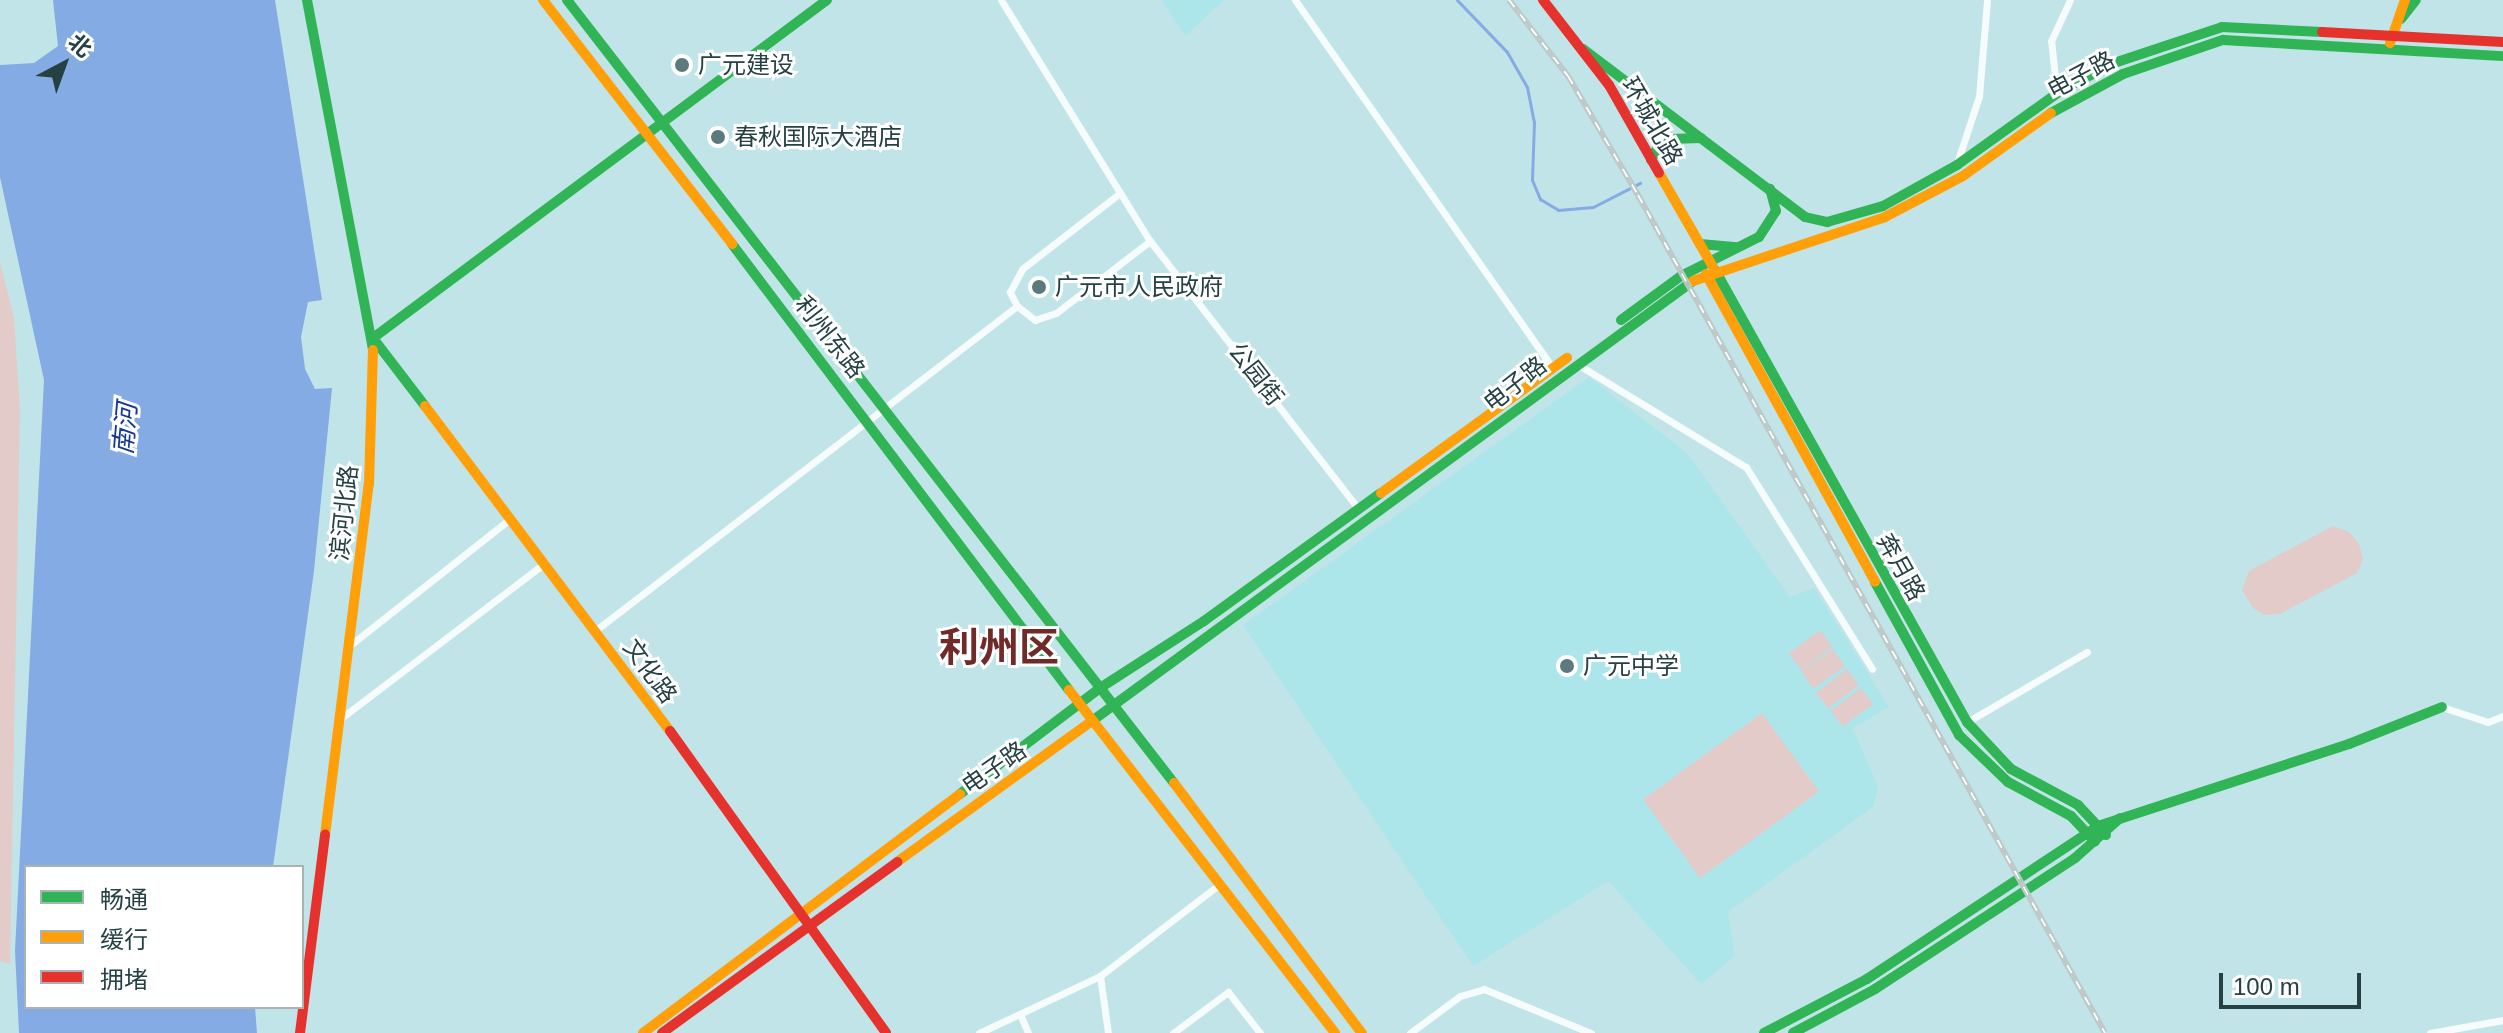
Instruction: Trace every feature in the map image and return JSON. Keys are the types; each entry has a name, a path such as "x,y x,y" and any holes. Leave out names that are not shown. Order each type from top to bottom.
{"main road":[{"name":"滨河北路","path":"304,1001 369,484 373,338 307,0"},
{"name":"利州东路","path":"543,0 869,420 1092,723 1222,883 1335,1033"},
{"name":"利州东路","path":"567,0 661,125 1115,705 1362,1033"},
{"path":"373,338 827,0"},
{"name":"环城北路","path":"1543,0 1583,49 1700,244 1710,269"},
{"path":"2390,46 2390,33 2405,0"},
{"path":"2390,33 2416,0"},
{"name":"电子路","path":"1583,49 1805,217 1827,222 1883,206 1957,165 2063,89 2117,62 2222,27 2390,33 2503,42"},
{"name":"电子路","path":"662,1033 1078,704 1359,509 1681,276 1885,217 1963,176 2072,98 2123,74 2223,40 2390,46 2503,56"},
{"path":"1651,160 1658,146 1670,139 1701,138"},
{"path":"1770,189 1776,211 1771,225 1746,246 1710,269 1959,735 2008,782 2071,816 2091,838"},
{"path":"1700,244 1746,246"},
{"name":"电子路","path":"643,1033 1092,723 1575,363 1710,269"},
{"name":"奔月路","path":"1710,269 1967,722 2011,769 2078,805 2106,835"},
{"name":"文化路","path":"373,338 596,630 886,1033"},
{"path":"1793,1033 1875,989 2075,858 2098,826 2124,814 2349,744 2442,707"},
{"path":"1764,1033 1867,979 2069,847 2106,835 2124,814"},
{"name":"滨河北路","path":"300,1033 303,1009"}],"street":[{"path":"1001,0 1120,193 1022,269 1010,292 1017,306 1035,320 1056,313 1150,241"},
{"path":"1295,0 1553,369"},
{"path":"1957,165 1979,96 1987,0"},
{"path":"2063,89 2055,77 2051,41 2070,0"},
{"name":"公园街","path":"1120,193 1150,241 1359,509"},
{"path":"596,630 1017,306"},
{"path":"1575,363 1746,467 1872,669"},
{"path":"348,647 511,518"},
{"path":"339,720 545,563"},
{"path":"1967,722 2087,652"},
{"path":"2442,707 2488,722 2503,716"},
{"path":"979,1033 1100,976 1222,883"},
{"path":"1100,976 1108,1033"},
{"path":"1410,1033 1460,996 1484,989 1591,1033"},
{"path":"1173,1033 1228,992 1260,1033"},
{"path":"1020,1014 1028,1033"},
{"path":"2430,1033 2503,1020"}],"shaded area":[{"path":"1162,0 1224,0 1185,36"},
{"path":"0,262 14,318 20,409 10,964 0,961"},
{"name":"广元中学","path":"1589,377 1688,454 1790,597 1814,588 1889,707 1853,728 1878,787 1873,807 1728,912 1735,956 1701,984 1608,881 1473,966 1243,625"},
{"path":"2333,526 2349,532 2359,544 2363,559 2357,573 2280,614 2264,615 2253,608 2242,590 2249,571"},
{"path":"1820,630 1833,647 1801,670 1789,653"},
{"path":"1833,649 1845,666 1813,689 1801,671"},
{"path":"1847,669 1859,685 1828,708 1816,692"},
{"path":"1861,688 1873,704 1843,727 1831,711"},
{"path":"1762,713 1819,791 1700,878 1643,799"}],"water":[{"name":"南河","path":"53,0 275,0 322,300 308,302 301,337 305,369 315,389 332,388 314,571 273,865 24,865 24,1009 255,1009 257,1033 19,1033 15,951 44,380 0,177 0,65 34,63 58,46"}],"waterway":[{"path":"1457,0 1507,52 1527,87 1534,122 1532,180 1540,199 1558,210 1593,207 1640,183"}],"railway":[{"path":"1509,0 1568,76 1638,195 2105,1033"}],"traffic: fast":[{"path":"307,0 373,350"},
{"path":"567,0 1174,783"},
{"path":"425,406 373,338 827,0"},
{"path":"2401,19 2416,0"},
{"path":"1583,49 1805,217 1827,222 1883,206 1957,165 2063,89 2117,62 2222,27 2322,32"},
{"path":"2051,113 2123,74 2223,40 2503,56"},
{"path":"1651,160 1658,146 1670,139 1701,138"},
{"path":"1621,320 1681,276 1759,237 1776,211 1770,189"},
{"path":"732,244 1069,690"},
{"path":"1700,244 1737,247"},
{"path":"1715,270 1967,722 2011,769 2078,805 2106,835"},
{"path":"1092,721 1693,281"},
{"path":"960,794 1100,688 1204,621 1381,493"},
{"path":"1875,582 1959,735 2008,782 2071,816 2095,842"},
{"path":"1764,1033 1867,979 2098,826 2349,744 2442,707"},
{"path":"1793,1033 1875,989 2075,858 2120,818"}],"traffic: slow":[{"path":"543,0 732,244"},
{"path":"2390,43 2405,0"},
{"path":"1693,281 1885,217 1963,176 2051,113"},
{"path":"1659,173 1713,267"},
{"path":"1706,274 1875,582"},
{"path":"325,835 369,484 373,350"},
{"path":"1381,493 1567,358"},
{"path":"425,406 670,731"},
{"path":"1069,690 1335,1033"},
{"path":"897,862 1092,721"},
{"path":"1174,783 1362,1033"},
{"path":"643,1033 960,794"}],"traffic: jam":[{"path":"1543,0 1609,85 1659,173"},
{"path":"2322,32 2503,42"},
{"path":"670,731 886,1033"},
{"path":"304,1001 325,835"},
{"path":"662,1033 897,862"},
{"path":"300,1033 303,1009"}],"place":[{"name":"广元建设","path":"682,65"},
{"name":"春秋国际大酒店","path":"718,137"},
{"name":"广元市人民政府","path":"1039,287"},
{"name":"广元中学","path":"1567,666"}],"district":[{"name":"利州区","path":"999,647"}]}
